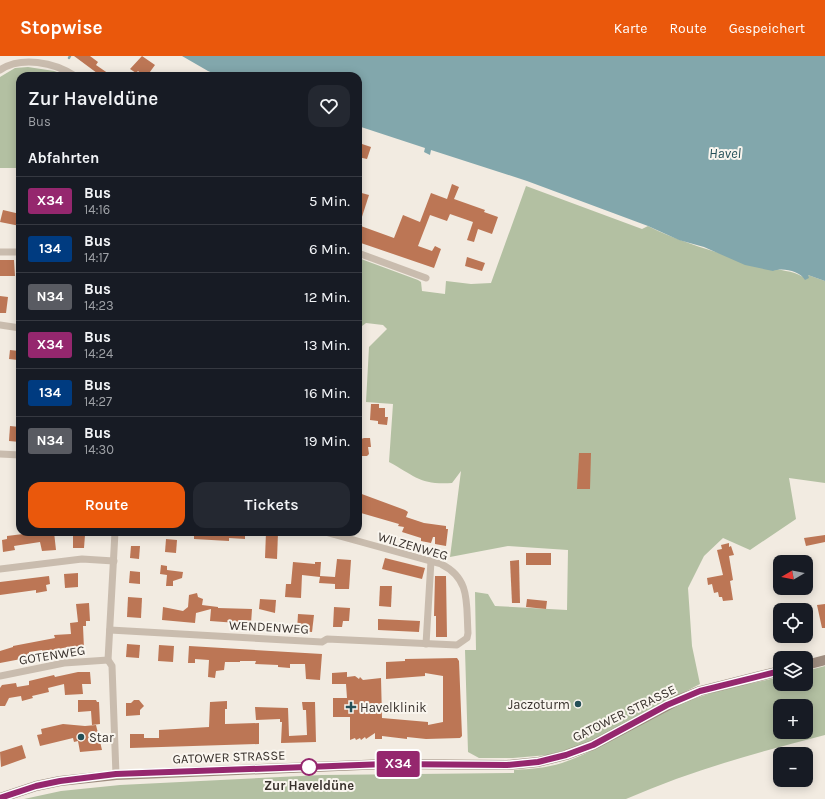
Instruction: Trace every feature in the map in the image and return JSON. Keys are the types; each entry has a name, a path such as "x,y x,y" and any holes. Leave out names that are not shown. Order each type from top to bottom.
{"main road":[{"path":"813,663 825,660"},
{"name":"GATOWER STRASSE","path":"0,798 36,786 60,781 116,774 386,764 507,765 538,762 566,755 593,745 671,704 700,691 773,673"}],"street":[{"path":"0,70 8,64 22,59 49,64 66,72"},
{"path":"0,252 16,252"},
{"path":"362,255 426,278"},
{"path":"0,325 16,327"},
{"path":"0,454 16,454"},
{"path":"115,536 108,660 112,666 116,774"},
{"name":"WILZENWEG","path":"342,536 360,540 366,545 432,561 448,567 461,580 466,592 467,638 457,645 426,644"},
{"path":"0,570 82,558 114,561"},
{"path":"426,644 432,561"},
{"name":"WENDENWEG","path":"110,630 322,642 328,639 426,644"},
{"name":"GOTENWEG","path":"0,676 64,663 108,660"}],"green space":[{"path":"28,67 57,72 16,72 16,168 0,168 0,77 15,68"},
{"path":"526,186 642,229 648,226 677,239 707,249 772,268 795,273 803,277 808,275 825,281 825,483 789,478 796,519 750,550 723,538 704,556 688,588 692,646 700,684 583,745 548,755 513,758 479,758 468,752 465,650 476,650 475,592 488,594 495,606 567,610 568,550 508,546 450,557 461,471 452,483 432,483 418,478 389,462 393,404 366,402 369,347 387,329 383,325 366,323 362,326 362,259 418,280 421,282 422,291 445,294 446,281 471,284 491,283"},
{"path":"825,666 825,735 813,738 813,699 773,699 773,739 810,739 779,747 773,747 773,749 699,771 626,799 24,799 61,791 120,785 322,775 514,773 514,770 550,766 578,757 594,750 669,709 708,694 773,679 773,691 813,691 813,669"}],"water":[{"name":"Havel","path":"182,56 825,56 825,281 808,275 809,278 805,280 795,272 781,269 773,271 745,265 704,247 679,240 648,226 527,181 431,150 430,155 424,152 425,148 362,127 362,72 208,71"}],"building":[{"path":"74,56 90,56 98,62 96,65 106,72 96,72"},
{"path":"142,56 155,65 150,72 134,72 130,69"},
{"path":"362,144 371,147 367,159 362,158"},
{"path":"452,184 459,187 454,199 485,210 484,212 498,217 492,234 478,229 474,242 467,240 473,222 450,214 447,221 430,215 418,246 432,251 435,246 441,249 434,268 362,243 362,226 394,238 403,215 420,222 431,193 447,199"},
{"path":"362,193 369,195 362,217"},
{"path":"3,210 16,213 16,225 0,222"},
{"path":"467,257 485,263 482,271 465,266"},
{"path":"0,260 14,260 15,276 0,276"},
{"path":"0,296 8,297 6,313 0,313"},
{"path":"10,350 16,351 16,360 9,359"},
{"path":"371,404 379,404 379,408 385,408 385,417 388,417 387,425 378,424 378,421 370,420"},
{"path":"10,426 16,427 16,442 9,441"},
{"path":"370,438 371,447 368,447 369,454 367,456 362,456 362,439"},
{"path":"579,453 591,453 590,489 577,489"},
{"path":"362,494 405,510 408,512 406,517 424,523 446,526 446,529 448,529 446,546 435,544 435,537 433,537 431,543 421,541 421,538 402,532 404,527 398,526 399,524 362,513"},
{"path":"825,535 825,542 806,546 804,538"},
{"path":"7,536 54,536 56,550 42,551 40,542 14,546 15,550 3,552 2,540 7,539"},
{"path":"73,536 85,536 84,548 73,548"},
{"path":"194,536 245,536 245,539 229,538 229,541 194,539"},
{"path":"266,536 278,536 277,559 265,558"},
{"path":"166,539 177,540 176,553 165,552"},
{"path":"729,543 729,547 731,546 734,555 729,556 733,580 730,581 733,600 723,601 722,597 719,597 718,592 714,593 712,584 708,585 707,578 723,575 717,550 722,549 721,545"},
{"path":"131,546 140,546 139,559 130,558"},
{"path":"526,553 551,553 551,565 526,565"},
{"path":"385,558 425,568 422,579 382,569"},
{"path":"337,559 351,560 349,589 335,589 335,584 319,583 320,577 302,575 301,598 285,597 286,584 291,584 293,562 315,564 315,562 321,562 320,576 335,577"},
{"path":"519,560 520,603 512,603 510,561"},
{"path":"161,565 167,566 167,570 183,572 182,578 173,581 173,586 166,586 167,575 160,574"},
{"path":"130,571 140,572 140,584 129,583"},
{"path":"78,573 78,587 65,588 64,574"},
{"path":"49,576 50,584 46,585 47,591 36,593 36,590 0,595 0,582"},
{"path":"435,576 446,576 447,637 436,637 436,616 434,616"},
{"path":"380,586 392,586 391,607 379,606"},
{"path":"197,593 198,597 203,599 202,605 218,608 252,609 251,624 210,621 211,609 196,613 195,623 162,620 163,607 183,611 188,607 189,595"},
{"path":"128,597 142,598 141,618 127,617"},
{"path":"260,599 276,600 275,613 259,609"},
{"path":"527,599 547,601 546,609 526,607"},
{"path":"89,603 90,621 86,621 86,626 83,626 84,649 69,650 68,647 43,652 42,650 29,652 29,655 20,657 21,659 0,663 0,651 13,646 55,638 54,635 71,634 70,623 78,622 76,604"},
{"path":"825,604 825,628 822,628 817,605"},
{"path":"334,607 350,608 349,621 343,621 342,627 333,627"},
{"path":"298,614 314,615 312,632 297,631"},
{"path":"378,619 420,621 419,632 378,630"},
{"path":"127,644 140,645 139,658 126,657"},
{"path":"159,645 174,646 173,662 158,661"},
{"path":"189,646 322,654 320,680 306,679 305,664 290,664 290,668 278,667 278,665 255,664 256,661 225,662 224,670 216,671 215,678 208,677 209,660 195,659 195,663 188,663"},
{"path":"457,658 459,661 462,736 460,738 426,739 407,737 407,739 382,736 382,739 375,739 375,733 366,739 365,737 361,740 360,738 356,740 355,738 350,740 350,717 333,717 333,698 347,698 346,684 332,684 332,673 347,672 347,677 355,676 359,679 360,677 363,680 381,678 382,718 428,722 428,725 443,722 443,676 425,673 425,676 386,679 386,662 405,661 405,659"},
{"path":"78,672 90,672 91,684 82,684 83,694 65,695 64,684 48,688 49,692 32,696 33,698 22,701 21,696 9,698 5,706 0,706 0,688 2,685 16,683 17,687 29,685 29,681 54,675 55,677"},
{"path":"78,700 96,700 99,702 100,724 92,725 91,711 78,712"},
{"path":"134,700 139,700 144,706 140,710 140,715 126,716 126,703 131,703"},
{"path":"227,701 227,709 225,709 225,724 259,723 259,744 130,748 130,734 144,734 144,738 159,738 159,730 209,727 210,702"},
{"path":"302,702 315,702 316,742 281,743 282,722 280,722 280,719 256,720 255,707 288,708 289,736 307,735 306,710 303,710"},
{"path":"63,724 85,726 96,725 102,750 80,752 78,741 74,742 73,738 40,746 37,735 42,734 41,729"},
{"path":"22,745 26,758 1,767 0,752"}],"bus line":[{"name":"X34","path":"0,798 36,786 60,781 116,774 245,768 386,764 521,765 566,755 593,745 667,705 700,691 773,673"}],"place":[{"name":"Jaczoturm","path":"578,704"},
{"name":"Havelklinik","path":"351,707"},
{"name":"Star","path":"81,737"},
{"name":"Zur Haveldüne","path":"309,767"}]}
